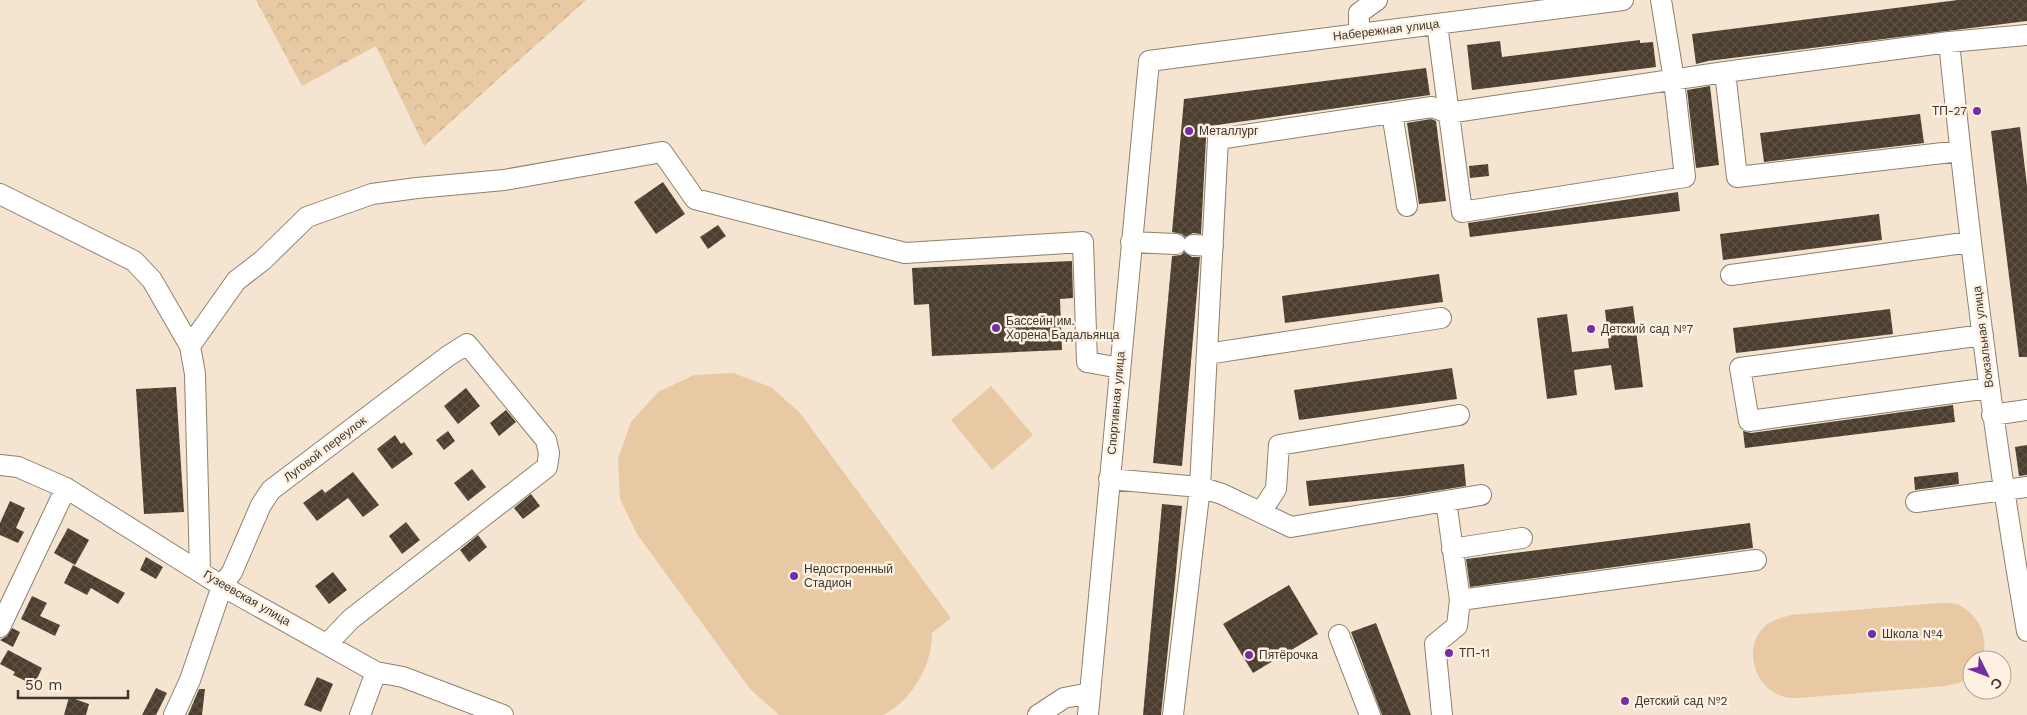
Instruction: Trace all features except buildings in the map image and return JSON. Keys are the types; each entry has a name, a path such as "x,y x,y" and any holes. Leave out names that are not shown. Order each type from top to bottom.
{"street":[{"path":"1359,33 1359,13 1377,0"},
{"name":"Набережная улица","path":"1149,61 1623,0"},
{"path":"1437,24 1462,212 1685,177 1674,80 1660,0"},
{"path":"1173,715 1200,487 1207,354 1194,245 1218,140 1432,107 1448,113 1725,72 1950,42 2027,35"},
{"name":"Вокзальная улица","path":"1950,42 1960,151 1992,415 2004,490 2022,575 2027,631"},
{"name":"Спортивная улица","path":"1088,715 1149,61"},
{"path":"1725,72 1737,177 1960,151"},
{"path":"1392,113 1407,206"},
{"path":"190,346 236,281 263,260 307,217 372,194 504,180 662,152 695,199 905,253 1083,242 1087,362 1120,368"},
{"path":"0,194 134,261 152,280 190,346 196,374 200,571"},
{"path":"1131,242 1194,245"},
{"path":"1731,275 1971,242"},
{"path":"1207,354 1441,318"},
{"path":"1982,335 1740,368 1749,422 1989,388"},
{"name":"Луговой переулок","path":"174,715 190,680 222,586 232,572 261,505 271,490 448,356 467,344 546,440 549,453 547,467 350,619 327,644"},
{"path":"1992,415 2027,410"},
{"path":"1261,512 1276,489 1279,446 1459,416"},
{"name":"Гузеевская улица","path":"0,464 18,467 66,488 222,586 376,672 404,677 503,715"},
{"path":"1109,479 1200,487 1222,494 1291,526 1481,495"},
{"path":"1916,502 2027,487"},
{"path":"0,627 66,488"},
{"path":"1442,715 1435,644 1457,626 1460,600 1446,502"},
{"path":"1452,550 1522,538"},
{"path":"1460,600 1756,560"},
{"path":"1339,635 1370,715"},
{"path":"360,715 376,672"},
{"path":"1038,715 1064,698 1090,693"}],"green space":[{"path":"256,0 586,0 424,146 376,46 302,86"},
{"name":"Недостроенный Стадион","path":"733,373 771,387 800,413 951,618 932,633 929,657 911,692 903,701 883,715 779,715 750,689 637,534 620,499 618,459 631,422 658,392 694,375"},
{"path":"991,386 1033,435 992,470 951,420"},
{"path":"1940,603 1956,604 1971,613 1976,620 1983,635 1984,650 1962,650 1962,682 1946,686 1790,698 1773,692 1765,685 1759,677 1753,657 1757,637 1763,628 1773,621 1791,615"}],"place":[{"name":"ТП-27","path":"1977,111"},
{"name":"Металлург","path":"1189,131"},
{"name":"Бассейн им. Хорена Бадальянца","path":"996,328"},
{"name":"Детский сад №7","path":"1591,329"},
{"name":"Недостроенный Стадион","path":"794,576"},
{"name":"Школа №4","path":"1872,634"},
{"name":"ТП-11","path":"1449,653"},
{"name":"Пятёрочка","path":"1249,655"},
{"name":"Детский сад №2","path":"1625,701"}]}
